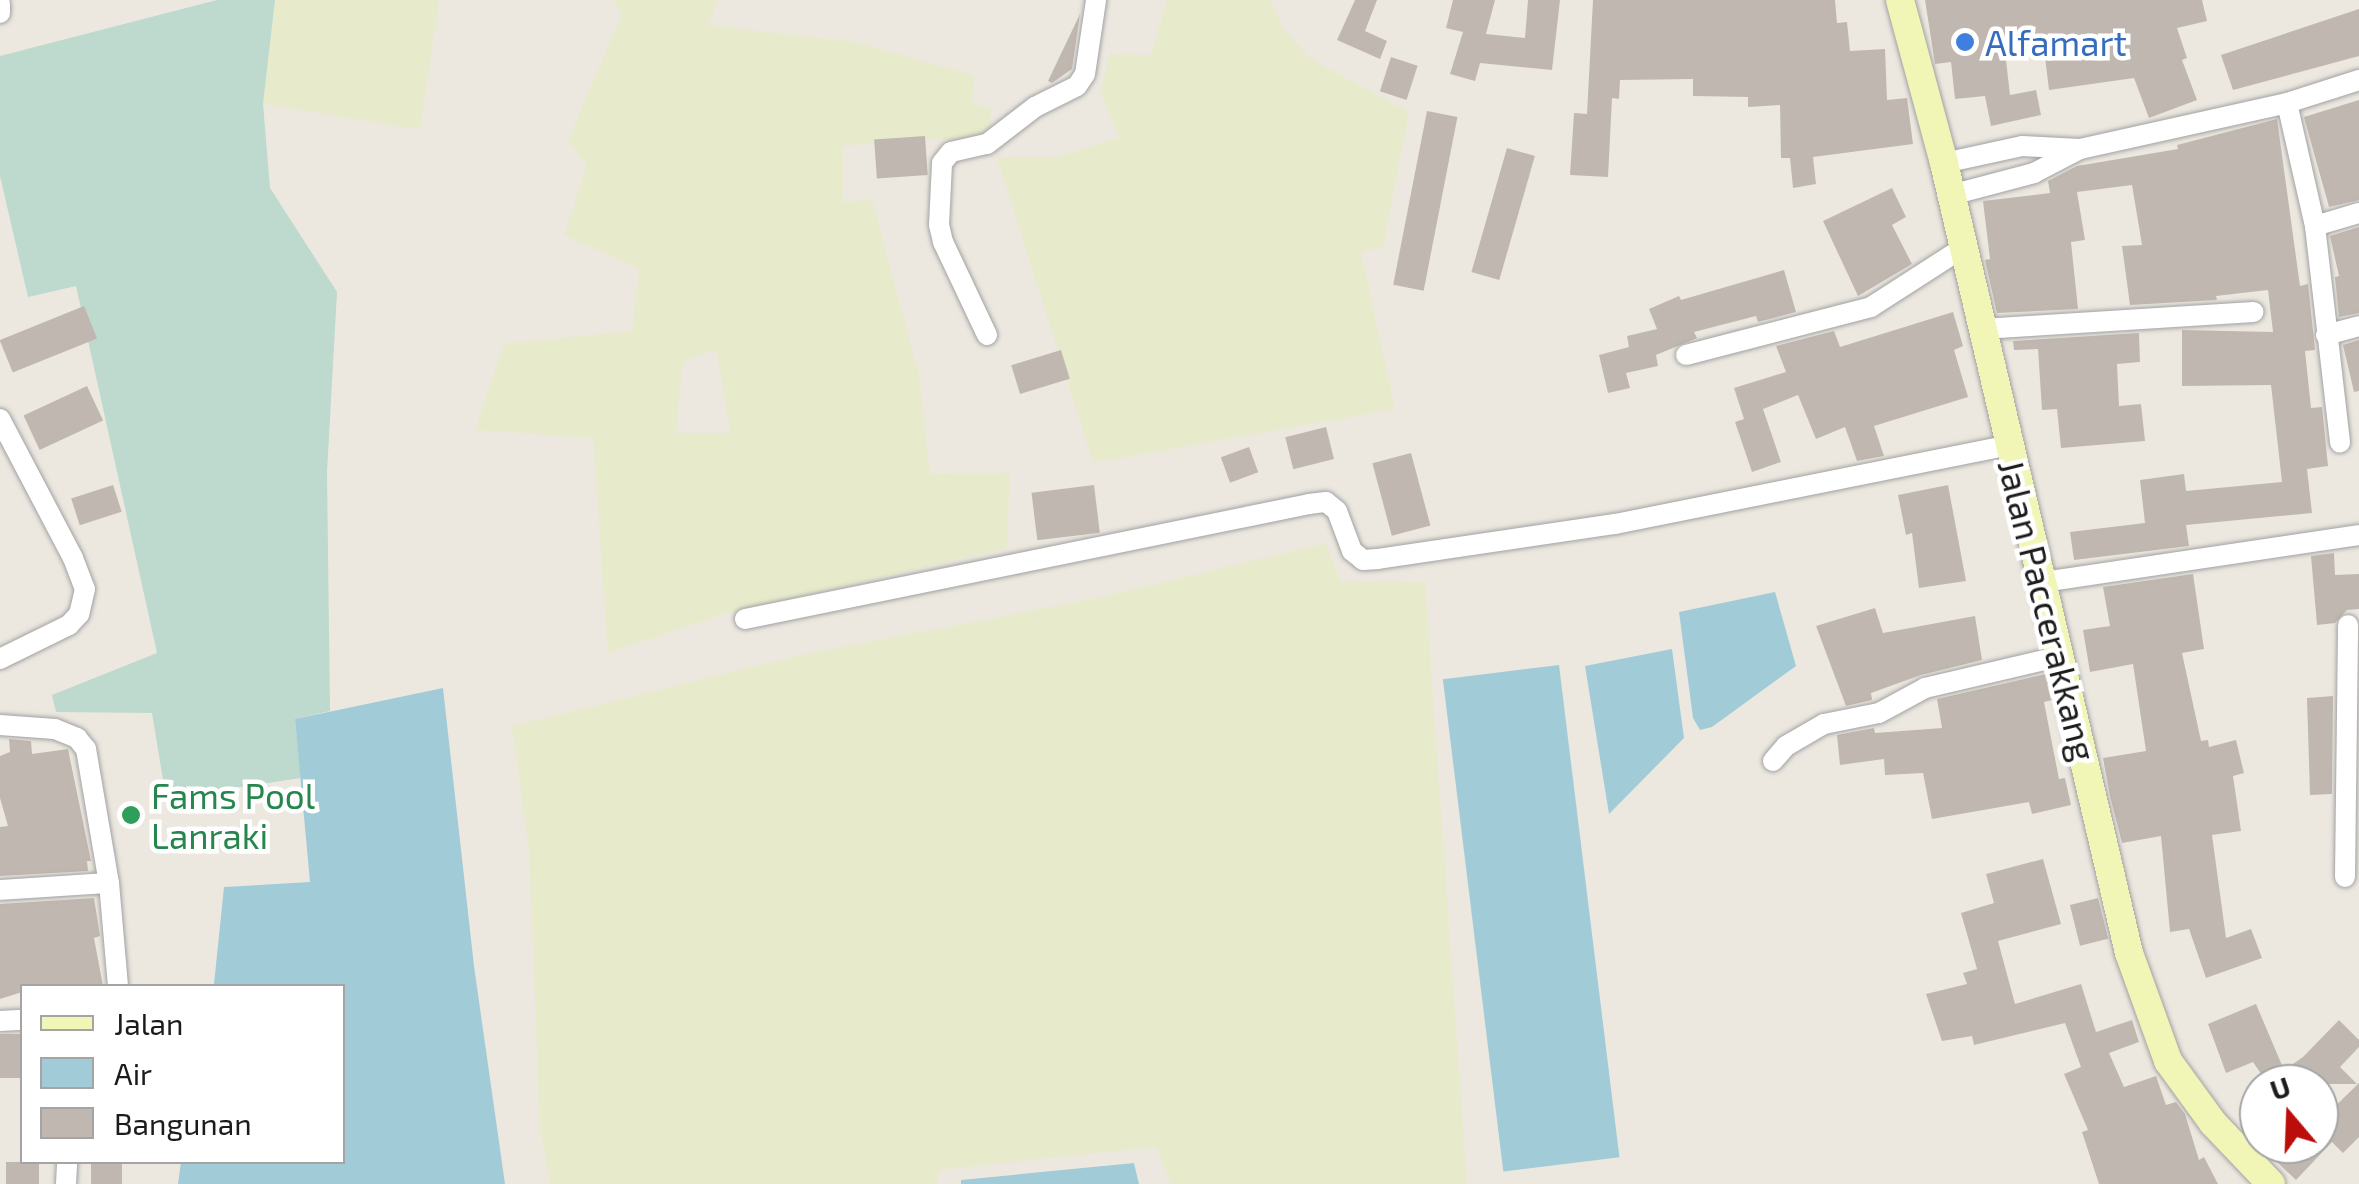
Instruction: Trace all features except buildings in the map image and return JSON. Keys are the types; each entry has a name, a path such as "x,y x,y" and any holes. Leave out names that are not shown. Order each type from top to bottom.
{"main road":[{"name":"Jalan Paccerakkang","path":"1900,0 1944,163 1961,249 2044,582 2114,891 2145,1004 2168,1061 2187,1091 2271,1184"}],"street":[{"path":"987,335 942,242 942,163 951,152 988,144 1035,106 1077,86 1085,74 1096,0"},
{"path":"0,4 0,13"},
{"path":"1950,196 2034,173 2080,149 2288,103 2359,80"},
{"path":"2288,103 2315,226 2340,443"},
{"path":"1944,163 2022,146 2080,149"},
{"path":"2315,226 2359,213"},
{"path":"1686,355 1871,308 1961,249"},
{"path":"1982,330 2252,312"},
{"path":"2326,334 2359,326"},
{"path":"0,419 74,558 85,590 79,614 69,625 0,658"},
{"path":"745,620 1309,504 1326,502 1337,510 1352,551 1363,560 1378,559 1650,518 2008,446"},
{"path":"2044,582 2359,535"},
{"path":"2345,877 2352,785 2348,626"},
{"path":"1773,761 1786,746 1824,724 1878,713 1925,688 2061,656"},
{"path":"0,725 55,730 77,738 86,749 110,883 118,984"},
{"path":"0,890 110,883"}],"green space":[{"path":"217,0 275,0 263,104 270,188 337,292 327,472 330,711 295,719 301,778 166,798 152,713 56,712 52,695 157,653 76,286 28,297 0,176 0,56"},
{"path":"275,0 439,0 420,130 263,104"},
{"path":"613,0 718,0 709,25 854,42 974,75 972,104 991,108 990,136 843,146 843,202 872,200 919,375 930,474 1010,473 1007,548 727,613 608,653 593,438 475,430 504,344 632,331 639,269 564,235 587,165 568,140 622,14","holes":["716,349 730,433 676,433 683,362"]},
{"path":"1167,0 1270,0 1283,28 1311,59 1409,112 1383,247 1361,252 1395,409 1093,463 997,157 1057,157 1120,137 1100,93 1110,54 1151,55"},
{"path":"1326,543 1340,581 1425,582 1467,1184 1171,1184 1156,1147 937,1170 937,1184 550,1184 540,1129 529,851 512,726 801,655 1102,597"}],"water":[{"path":"1775,592 1796,666 1712,727 1700,730 1693,718 1679,612"},
{"path":"1672,649 1684,738 1609,814 1585,666"},
{"path":"1559,665 1619,1157 1503,1172 1443,679"},
{"path":"443,688 474,966 505,1184 178,1184 181,1164 345,1164 345,984 214,984 224,887 310,882 295,719"},
{"path":"1134,1163 1139,1184 961,1184 961,1180"}],"place":[{"name":"Alfamart","path":"1965,42"},
{"name":"Fams Pool Lanraki","path":"131,815"}]}
